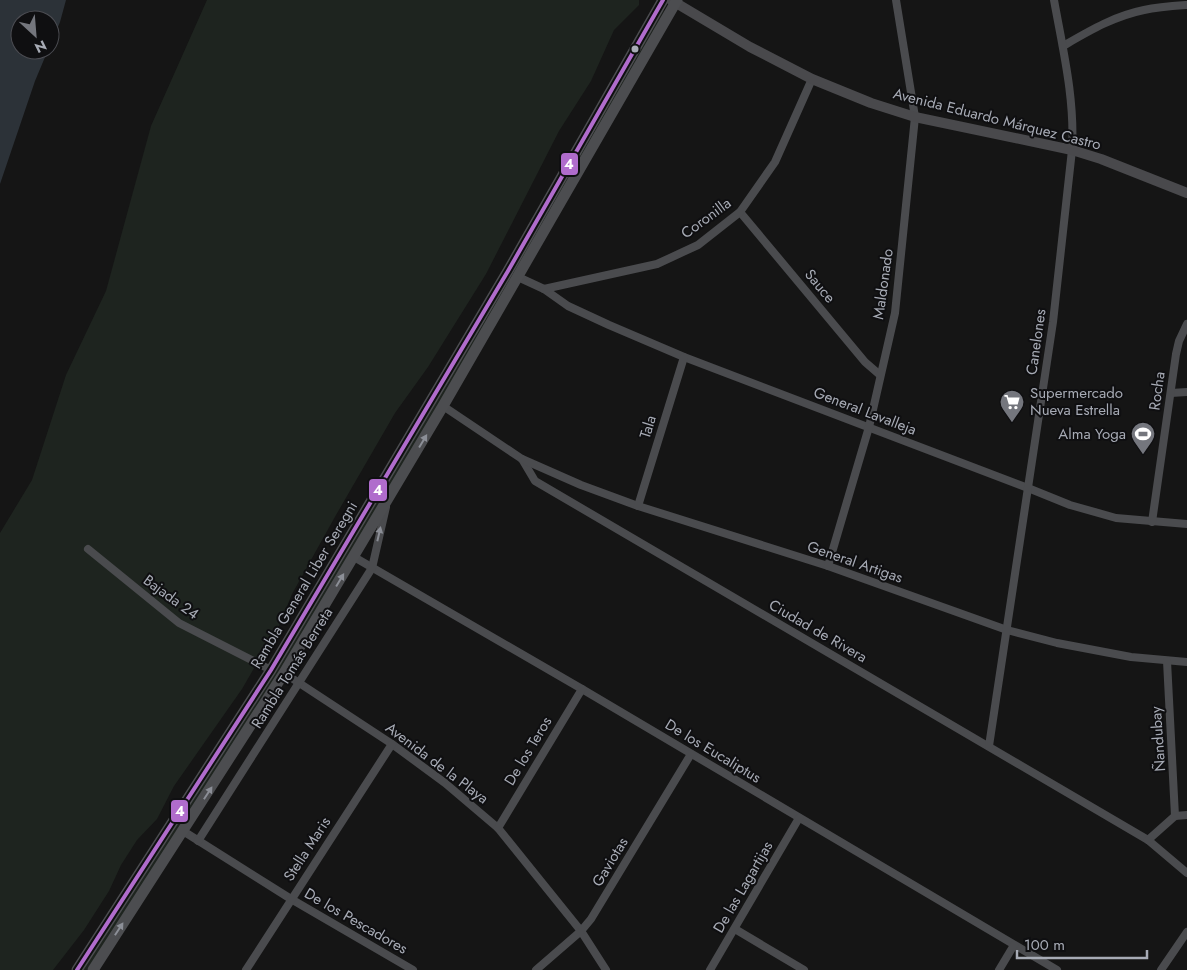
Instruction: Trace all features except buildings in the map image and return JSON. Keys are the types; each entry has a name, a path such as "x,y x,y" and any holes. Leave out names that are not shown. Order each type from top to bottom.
{"main road":[{"name":"Rambla General Liber Seregni","path":"77,970 271,670 500,285 663,0"},
{"name":"Rambla General Liber Seregni","path":"93,970 284,673 354,557 518,277 675,1"}],"street":[{"name":"Maldonado","path":"828,566 869,427 895,313 915,117 896,0"},
{"name":"Canelones","path":"989,746 1053,322 1072,150 1073,124 1063,46 1054,0"},
{"name":"Avenida Eduardo Márquez Castro","path":"675,1 750,47 812,79 871,103 915,117 1072,150 1187,192"},
{"path":"1063,46 1094,27 1119,17 1144,10 1187,5"},
{"name":"Coronilla","path":"544,290 657,264 698,244 740,212 775,162 812,79"},
{"name":"Sauce","path":"740,212 864,362 880,375"},
{"name":"General Lavalleja","path":"518,277 544,290 568,306 684,357 1028,488 1070,506 1116,518 1187,524"},
{"name":"Rocha","path":"1152,522 1176,354 1179,340 1187,324"},
{"name":"Tala","path":"638,506 684,357"},
{"path":"1171,393 1187,392"},
{"name":"Ciudad de Rivera","path":"443,406 522,459 535,481 1148,840 1187,873"},
{"name":"General Artigas","path":"522,459 638,506 828,566 1007,630 1057,643 1130,656 1187,662"},
{"name":"Rambla Tomás Berreta","path":"198,841 372,568 387,501"},
{"name":"Bajada 24","path":"88,549 179,623 271,670"},
{"name":"De los Eucaliptus","path":"354,557 582,689 1056,970"},
{"name":"Ñandubay","path":"1167,661 1176,816"},
{"name":"Avenida de la Playa","path":"284,673 392,744 445,782 498,828 581,931 606,970"},
{"name":"De los Teros","path":"498,828 582,689"},
{"name":"Stella Maris","path":"246,970 392,744"},
{"name":"Gaviotas","path":"536,970 581,931 591,919 691,754"},
{"path":"1148,840 1176,816 1187,815"},
{"name":"De las Lagartijas","path":"710,970 798,818"},
{"name":"De los Pescadores","path":"183,831 291,899 413,970"},
{"path":"734,928 804,970"},
{"path":"1161,970 1187,932"},
{"path":"999,970 1014,945"}],"shaded area":[{"path":"0,0 66,0 60,22 60,10 10,10 10,60 44,60 0,184"},
{"path":"207,0 639,0 639,5 614,30 591,81 559,131 486,274 428,367 395,413 292,594 274,638 242,689 174,786 157,819 137,840 121,865 109,891 84,930 53,970 0,970 0,533 32,480 66,375 106,291 151,126"},
{"path":"663,11 505,293 278,675 87,970 82,970 175,828"}],"transit line":[{"name":"4","path":"77,970 271,670 508,271 663,0"}],"place":[{"name":"Supermercado Nueva Estrella","path":"1012,423"},
{"name":"Alma Yoga","path":"1143,455"}]}
